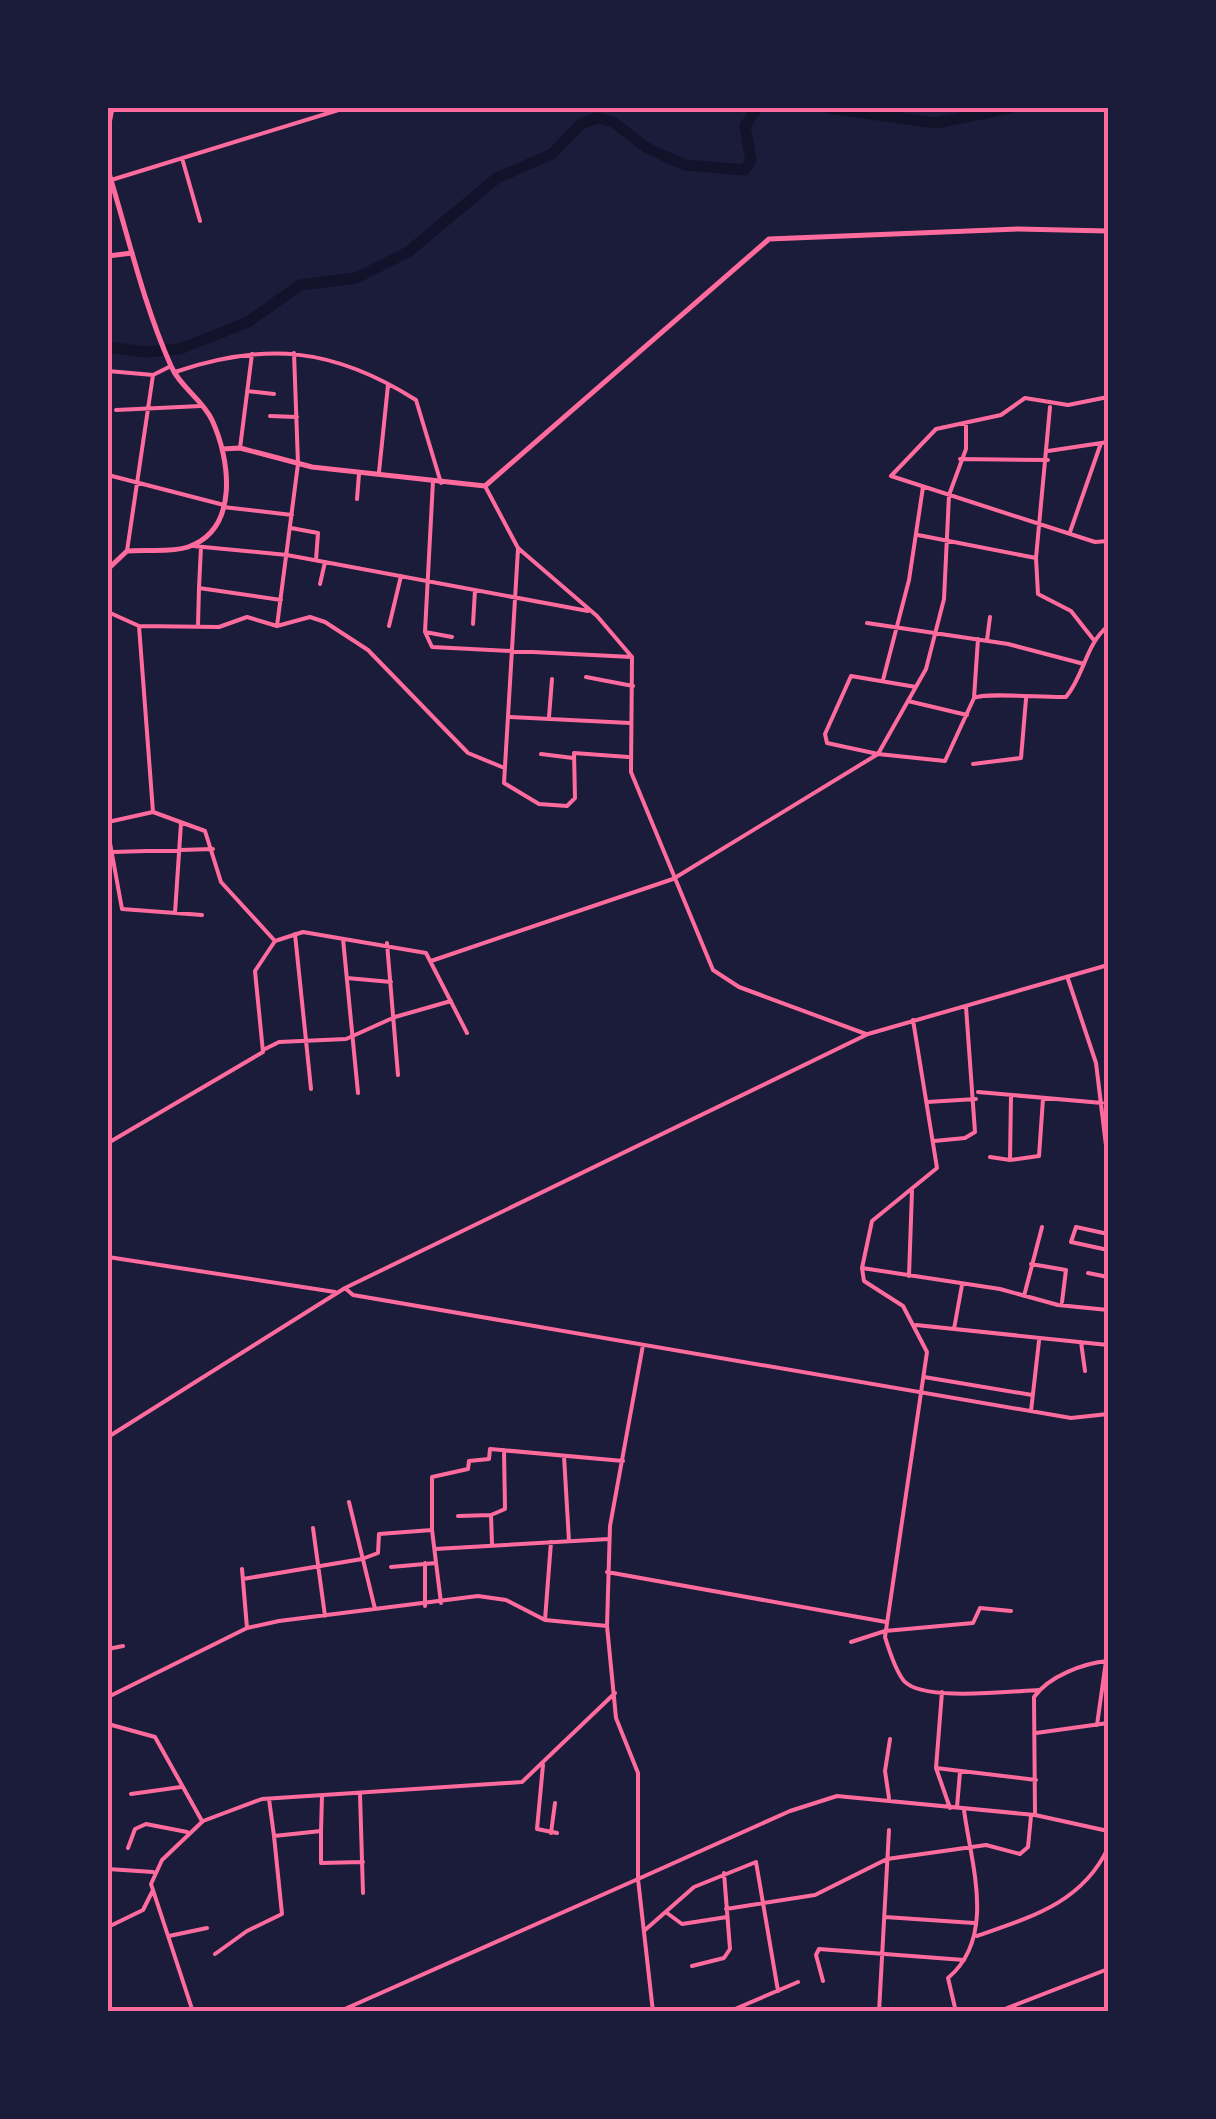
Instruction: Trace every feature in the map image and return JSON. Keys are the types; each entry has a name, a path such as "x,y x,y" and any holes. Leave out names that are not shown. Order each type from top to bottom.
{"main road":[{"path":"108,129 112,108"},
{"path":"108,170 161,340 172,367 202,406 222,449 228,484 224,506 192,546 127,551 108,569"},
{"path":"222,449 240,448 298,464 360,473 380,472 485,486 770,239 1018,229 1108,232"},
{"path":"108,256 132,254"}],"street":[{"path":"109,181 345,108"},
{"path":"182,158 200,221"},
{"path":"240,448 252,353"},
{"path":"278,626 298,464 294,353"},
{"path":"108,371 153,376 172,367 224,356 294,353 334,358 388,385 418,402 437,482 425,632 432,648 632,657"},
{"path":"127,551 153,376"},
{"path":"380,472 388,385"},
{"path":"248,391 274,394"},
{"path":"1108,398 1050,405 1025,398 1001,415 936,430 892,472 893,478 1042,522 1095,542 1108,541"},
{"path":"1050,405 1048,460 1036,558 1040,596 1070,611 1093,639"},
{"path":"116,410 202,406"},
{"path":"270,416 298,417"},
{"path":"432,961 673,880 878,754 916,686 936,633 944,600 949,495 969,433 966,422"},
{"path":"1048,450 1108,442"},
{"path":"1070,532 1101,443"},
{"path":"960,460 1048,460"},
{"path":"357,499 360,473"},
{"path":"108,475 224,506 292,515"},
{"path":"485,486 518,548 593,612 632,657 634,686 628,757 673,880 711,968 739,986 868,1034"},
{"path":"883,680 899,626 923,487"},
{"path":"290,528 318,533 316,560"},
{"path":"917,534 1036,558"},
{"path":"192,546 287,554 593,612"},
{"path":"198,625 202,547"},
{"path":"518,548 502,767 507,786 538,804 566,806 575,798 576,753 628,757"},
{"path":"320,584 325,562"},
{"path":"389,626 401,576"},
{"path":"199,588 281,600"},
{"path":"473,624 475,590"},
{"path":"108,612 139,626 221,626 247,617 278,626 310,617 352,637 468,752 502,767"},
{"path":"987,640 990,617"},
{"path":"867,623 987,640 1084,664"},
{"path":"139,626 153,812"},
{"path":"974,698 985,694 1026,699 1066,697 1093,639 1108,626"},
{"path":"425,632 452,636"},
{"path":"916,686 851,676 824,736 830,746 944,761 974,698 978,639"},
{"path":"586,677 634,686"},
{"path":"549,717 552,679"},
{"path":"973,764 1020,758 1026,699"},
{"path":"908,701 967,715"},
{"path":"508,717 630,724"},
{"path":"541,754 573,758"},
{"path":"108,822 153,812 208,834 221,882 274,940"},
{"path":"175,914 182,823"},
{"path":"108,832 122,910 202,916"},
{"path":"112,852 213,850"},
{"path":"294,933 311,1088"},
{"path":"264,1049 255,971 274,940 294,933 418,948 432,961 467,1033"},
{"path":"344,938 358,1093"},
{"path":"387,943 398,1075"},
{"path":"108,1437 345,1288 868,1034 1108,965"},
{"path":"347,978 391,982"},
{"path":"1068,979 1096,1062 1108,1162"},
{"path":"108,1143 279,1042 353,1036 394,1017 451,1001"},
{"path":"934,1141 974,1135 976,1091 966,1007"},
{"path":"913,1020 937,1168 868,1228 862,1268 864,1281 893,1295 916,1325 927,1352 885,1631 904,1681 914,1688 942,1692 1039,1690"},
{"path":"976,1091 1102,1102"},
{"path":"1010,1160 1011,1096"},
{"path":"927,1102 976,1099"},
{"path":"990,1157 1010,1160 1039,1156 1043,1099"},
{"path":"908,1276 912,1190"},
{"path":"1024,1296 1042,1227"},
{"path":"1108,1234 1076,1227 1071,1242 1108,1250"},
{"path":"108,1257 338,1292"},
{"path":"862,1268 1024,1296 1058,1306 1062,1302 1066,1270 1031,1264"},
{"path":"1088,1273 1108,1277"},
{"path":"954,1329 962,1285"},
{"path":"345,1288 353,1294 923,1394 1082,1418 1108,1414"},
{"path":"1062,1302 1108,1310"},
{"path":"916,1325 1108,1345"},
{"path":"1030,1411 1039,1339"},
{"path":"1081,1342 1085,1371"},
{"path":"642,1345 609,1539 606,1626 616,1718 638,1773 638,1879 654,2012"},
{"path":"924,1377 1032,1395"},
{"path":"441,1603 432,1530 432,1477 468,1468 470,1461 489,1460 490,1448 624,1461"},
{"path":"458,1516 505,1511 504,1450"},
{"path":"564,1456 568,1541"},
{"path":"349,1502 375,1609"},
{"path":"491,1515 492,1544"},
{"path":"313,1528 325,1616"},
{"path":"242,1579 362,1558 378,1552 379,1534 432,1530"},
{"path":"435,1549 609,1539"},
{"path":"545,1620 550,1542"},
{"path":"425,1606 426,1563"},
{"path":"391,1567 436,1564"},
{"path":"242,1569 247,1628"},
{"path":"607,1572 886,1622"},
{"path":"108,1698 247,1628 325,1616 425,1606 478,1596 506,1600 545,1620 606,1626"},
{"path":"851,1642 885,1631 973,1623 980,1608 1011,1611"},
{"path":"108,1649 124,1646"},
{"path":"726,1909 815,1895 886,1859 986,1845 1023,1852 1030,1842 1036,1780 1034,1697 1039,1690 1090,1662 1107,1661 1097,1725"},
{"path":"942,1692 936,1768 957,1809 976,1891 976,1937 967,1961 948,1978 956,2012"},
{"path":"108,1888 108,1926 142,1910 152,1892 154,1872 189,1832 203,1821 268,1799 514,1784 543,1765 614,1693"},
{"path":"108,1724 155,1738 203,1821"},
{"path":"1036,1733 1108,1724"},
{"path":"889,1798 885,1770 890,1740"},
{"path":"543,1765 538,1829 554,1833 555,1803"},
{"path":"936,1768 1036,1780"},
{"path":"957,1809 960,1772"},
{"path":"131,1794 183,1786"},
{"path":"360,1794 363,1893"},
{"path":"322,1796 321,1863 363,1862"},
{"path":"338,2012 790,1811 838,1796 889,1798 1033,1816 1108,1830"},
{"path":"215,1954 247,1931 282,1914 268,1799"},
{"path":"128,1848 135,1829 146,1824 189,1832"},
{"path":"879,2012 889,1830"},
{"path":"274,1836 321,1831"},
{"path":"976,1937 1061,1904 1097,1873 1108,1848"},
{"path":"645,1930 682,1896 724,1873 756,1862 778,1990"},
{"path":"108,1869 154,1872"},
{"path":"692,1966 728,1955 724,1873"},
{"path":"152,1892 192,2012"},
{"path":"667,1913 682,1924 727,1917"},
{"path":"885,1917 974,1923"},
{"path":"168,1936 207,1928"},
{"path":"823,1982 816,1955 819,1949 967,1961"},
{"path":"997,2012 1108,1969"},
{"path":"728,2012 798,1982"}],"waterway":[{"path":"108,347 146,352 180,349 248,322 300,285 356,278 408,252 497,178 552,154 581,124 597,118 613,122 647,148 685,165 744,170 751,161 745,126 757,108"},
{"path":"828,108 936,123 1010,108"}]}
